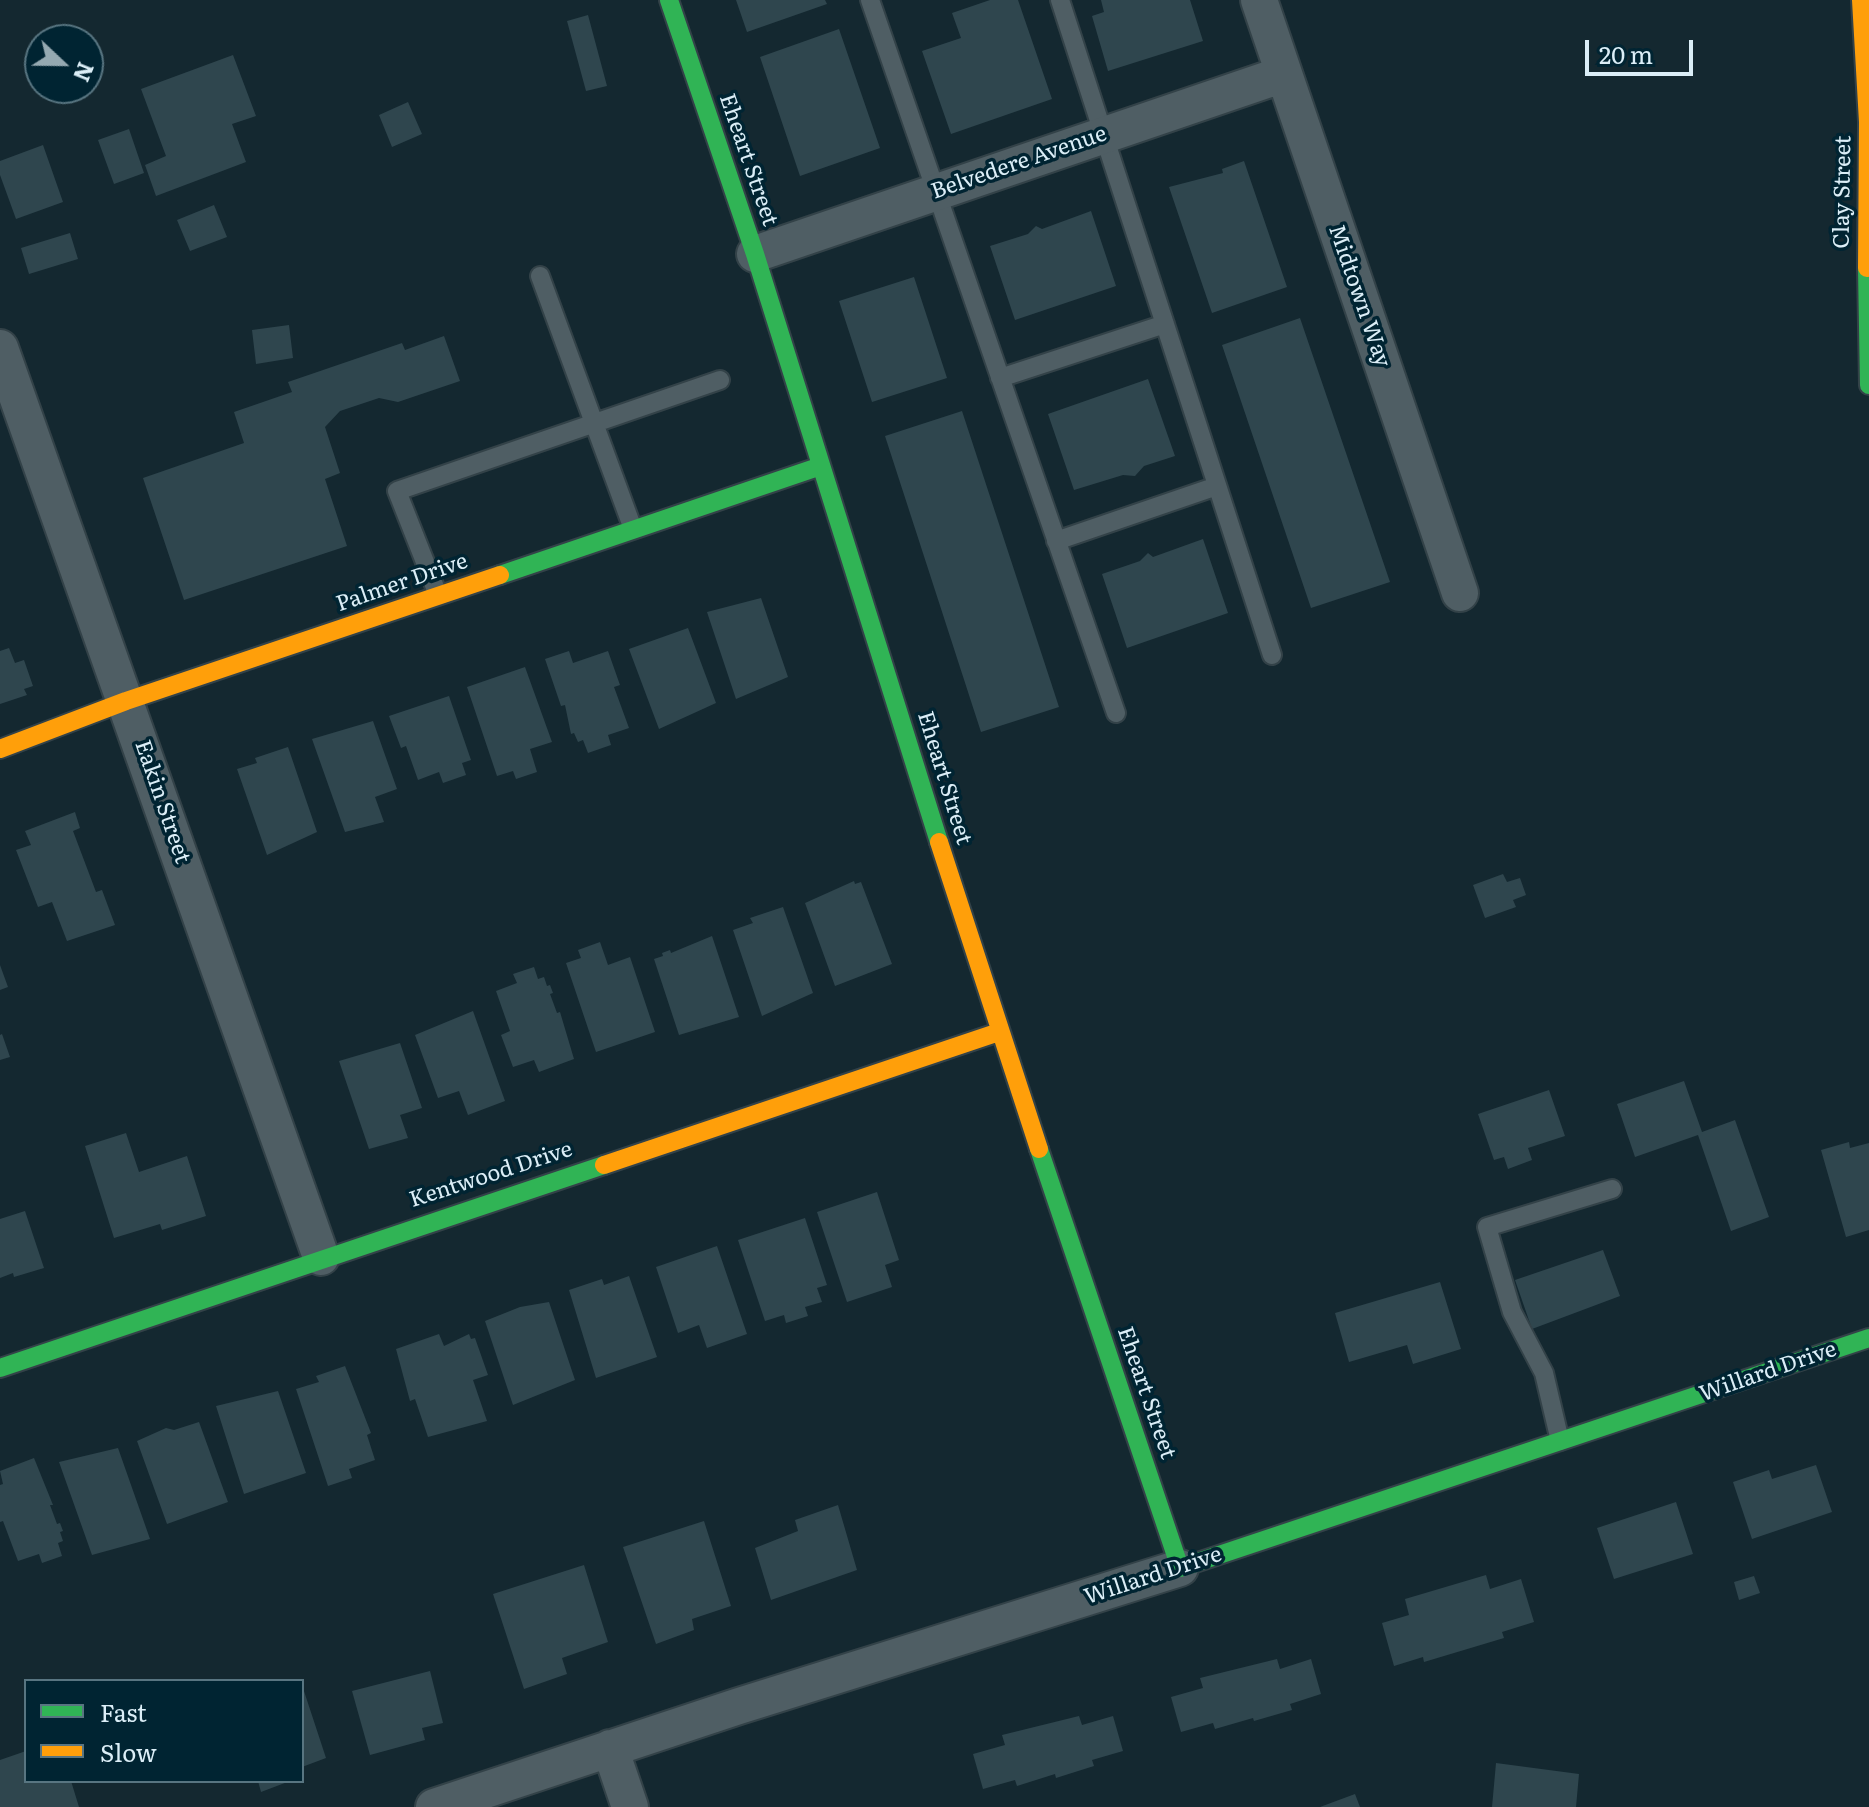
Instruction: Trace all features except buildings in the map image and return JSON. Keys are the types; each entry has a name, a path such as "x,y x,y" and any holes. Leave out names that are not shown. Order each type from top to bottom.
{"street":[{"name":"Eheart Street","path":"669,0 755,254 999,1032 1180,1568"},
{"name":"Midtown Way","path":"1259,0 1460,593"},
{"name":"Clay Street","path":"1861,0 1868,122 1869,385"},
{"name":"Belvedere Avenue","path":"755,254 1284,74"},
{"name":"Eakin Street","path":"0,348 321,1257"},
{"name":"Palmer Drive","path":"0,749 126,701 821,466"},
{"name":"Kentwood Drive","path":"0,1368 321,1257 999,1032"},
{"name":"Willard Drive","path":"434,1807 610,1748 1180,1568 1869,1338"},
{"path":"610,1748 630,1807"}],"lane":[{"path":"1060,0 1272,655"},
{"path":"878,2 937,192 1116,713"},
{"path":"540,276 633,529"},
{"path":"1000,378 1165,324"},
{"path":"438,596 397,491 720,380"},
{"path":"1056,541 1217,486"},
{"path":"1560,1441 1544,1373 1512,1312 1487,1227 1612,1189"}],"traffic: fast":[{"path":"669,0 755,254 939,842"},
{"path":"1867,268 1869,385"},
{"path":"500,575 821,466"},
{"path":"1039,1149 1180,1568 1869,1338"},
{"path":"0,1368 604,1165"}],"traffic: slow":[{"path":"1861,0 1868,122 1867,268"},
{"path":"0,749 126,701 500,575"},
{"path":"939,842 1039,1149"},
{"path":"604,1165 999,1032"}]}
